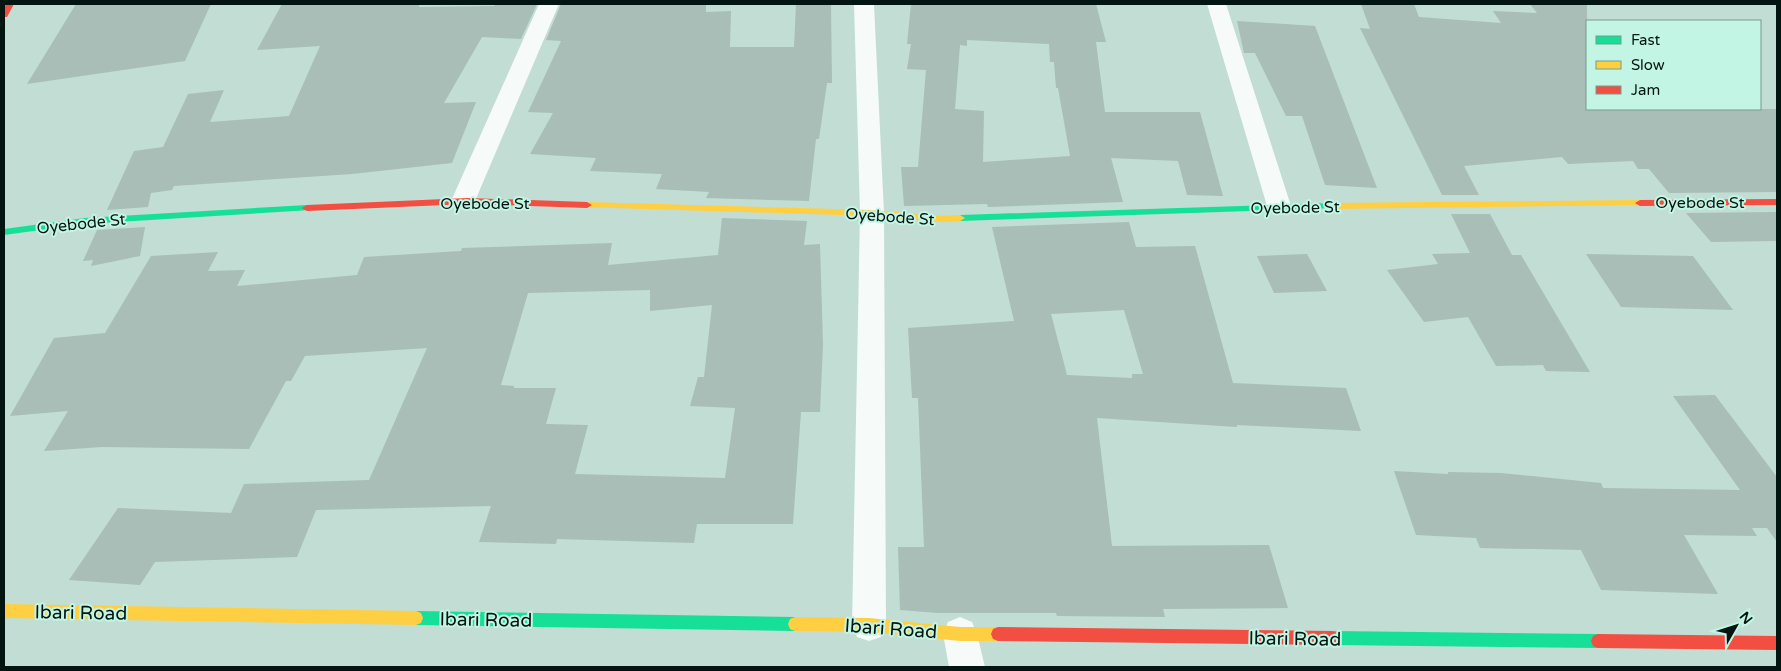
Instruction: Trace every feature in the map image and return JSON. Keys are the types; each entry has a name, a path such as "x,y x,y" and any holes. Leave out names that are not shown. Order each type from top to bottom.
{"street":[{"path":"4,15 10,4"},
{"path":"464,201 549,4"},
{"path":"864,4 872,213 869,625"},
{"path":"1216,4 1279,206"},
{"name":"Oyebode St","path":"4,232 85,221 274,209 464,201 872,213 942,219 1279,206 1777,202"},
{"name":"Ibari Road","path":"4,611 869,625 960,634 1777,643"},
{"path":"960,634 967,667"}],"building":[{"path":"76,4 211,4 185,61 27,84"},
{"path":"282,4 419,4 419,7 537,4 521,39 482,37 444,103 476,102 452,163 352,174 174,186 172,190 151,193 148,207 107,210 134,151 163,147 188,94 224,90 210,122 289,116 320,46 257,50"},
{"path":"561,4 706,4 706,12 731,11 730,47 794,47 796,4 831,4 832,83 827,83 819,139 816,139 809,201 706,198 709,192 656,189 662,174 590,171 596,158 530,154 553,113 528,112 561,41 546,40"},
{"path":"911,4 1096,4 1106,42 1096,42 1105,112 1200,112 1223,196 1187,195 1178,161 1111,158 1123,202 988,207 987,204 904,206 901,167 918,167 926,70 907,69 911,44 907,44","holes":["967,40 1049,44 1050,62 1054,62 1056,88 1058,88 1070,156 983,162 984,111 955,109 960,45 967,46"]},
{"path":"1361,4 1414,4 1419,17 1501,23 1493,11 1537,13 1530,4 1587,4 1586,110 1777,109 1777,192 1669,193 1649,169 1638,169 1633,161 1568,164 1562,157 1464,166 1479,195 1442,195 1360,28 1370,29"},
{"path":"1237,21 1315,26 1377,188 1325,185 1302,116 1286,116 1255,53 1244,53"},
{"path":"1777,212 1777,241 1711,242 1686,213"},
{"path":"1451,214 1490,214 1512,255 1521,255 1590,372 1546,371 1543,365 1496,366 1468,317 1424,322 1387,270 1438,264 1432,254 1470,253"},
{"path":"722,218 807,221 804,245 820,244 823,345 820,412 801,412 793,524 697,524 694,543 557,539 556,544 479,542 491,506 316,510 297,557 155,562 140,585 69,580 118,508 231,513 244,484 369,480 427,348 305,356 291,381 286,381 249,449 102,447 44,451 68,411 10,416 54,338 105,333 151,256 218,252 208,271 245,270 237,286 357,275 364,257 461,251 462,248 612,243 608,265 718,255","holes":["650,290 650,311 712,305 704,377 698,377 690,406 735,408 725,478 575,474 588,425 546,424 556,388 514,388 514,386 501,385 528,293"]},
{"path":"1129,222 1136,247 1195,246 1233,383 1346,388 1361,431 1237,425 1237,427 1097,418 1112,546 1269,545 1288,608 1163,609 1165,617 1057,616 1056,613 938,613 900,610 898,547 924,547 918,398 912,398 908,328 1014,321 992,227","holes":["1124,310 1143,374 1132,374 1132,378 1067,375 1051,314"]},
{"path":"145,227 140,256 91,266 93,260 83,261 97,230"},
{"path":"1307,254 1327,291 1274,293 1257,256"},
{"path":"1586,254 1693,256 1733,310 1621,307"},
{"path":"1715,395 1777,477 1777,542 1767,528 1752,528 1757,536 1684,535 1718,594 1601,590 1581,550 1480,548 1476,538 1416,535 1394,471 1448,474 1448,472 1501,473 1601,483 1603,488 1740,490 1673,396"}],"traffic: fast":[{"path":"960,218 1331,206"},
{"path":"4,232 85,221 307,208"},
{"path":"416,618 795,624"},
{"path":"1332,638 1598,641"}],"traffic: slow":[{"path":"1331,206 1640,203"},
{"path":"587,205 872,213 942,219 960,218"},
{"path":"4,611 416,618"},
{"path":"795,624 869,625 960,634 998,634"}],"traffic: jam":[{"path":"4,15 10,4"},
{"path":"307,208 468,201 587,205"},
{"path":"1640,203 1777,202"},
{"path":"998,634 1332,638"},
{"path":"1598,641 1777,643"}]}
